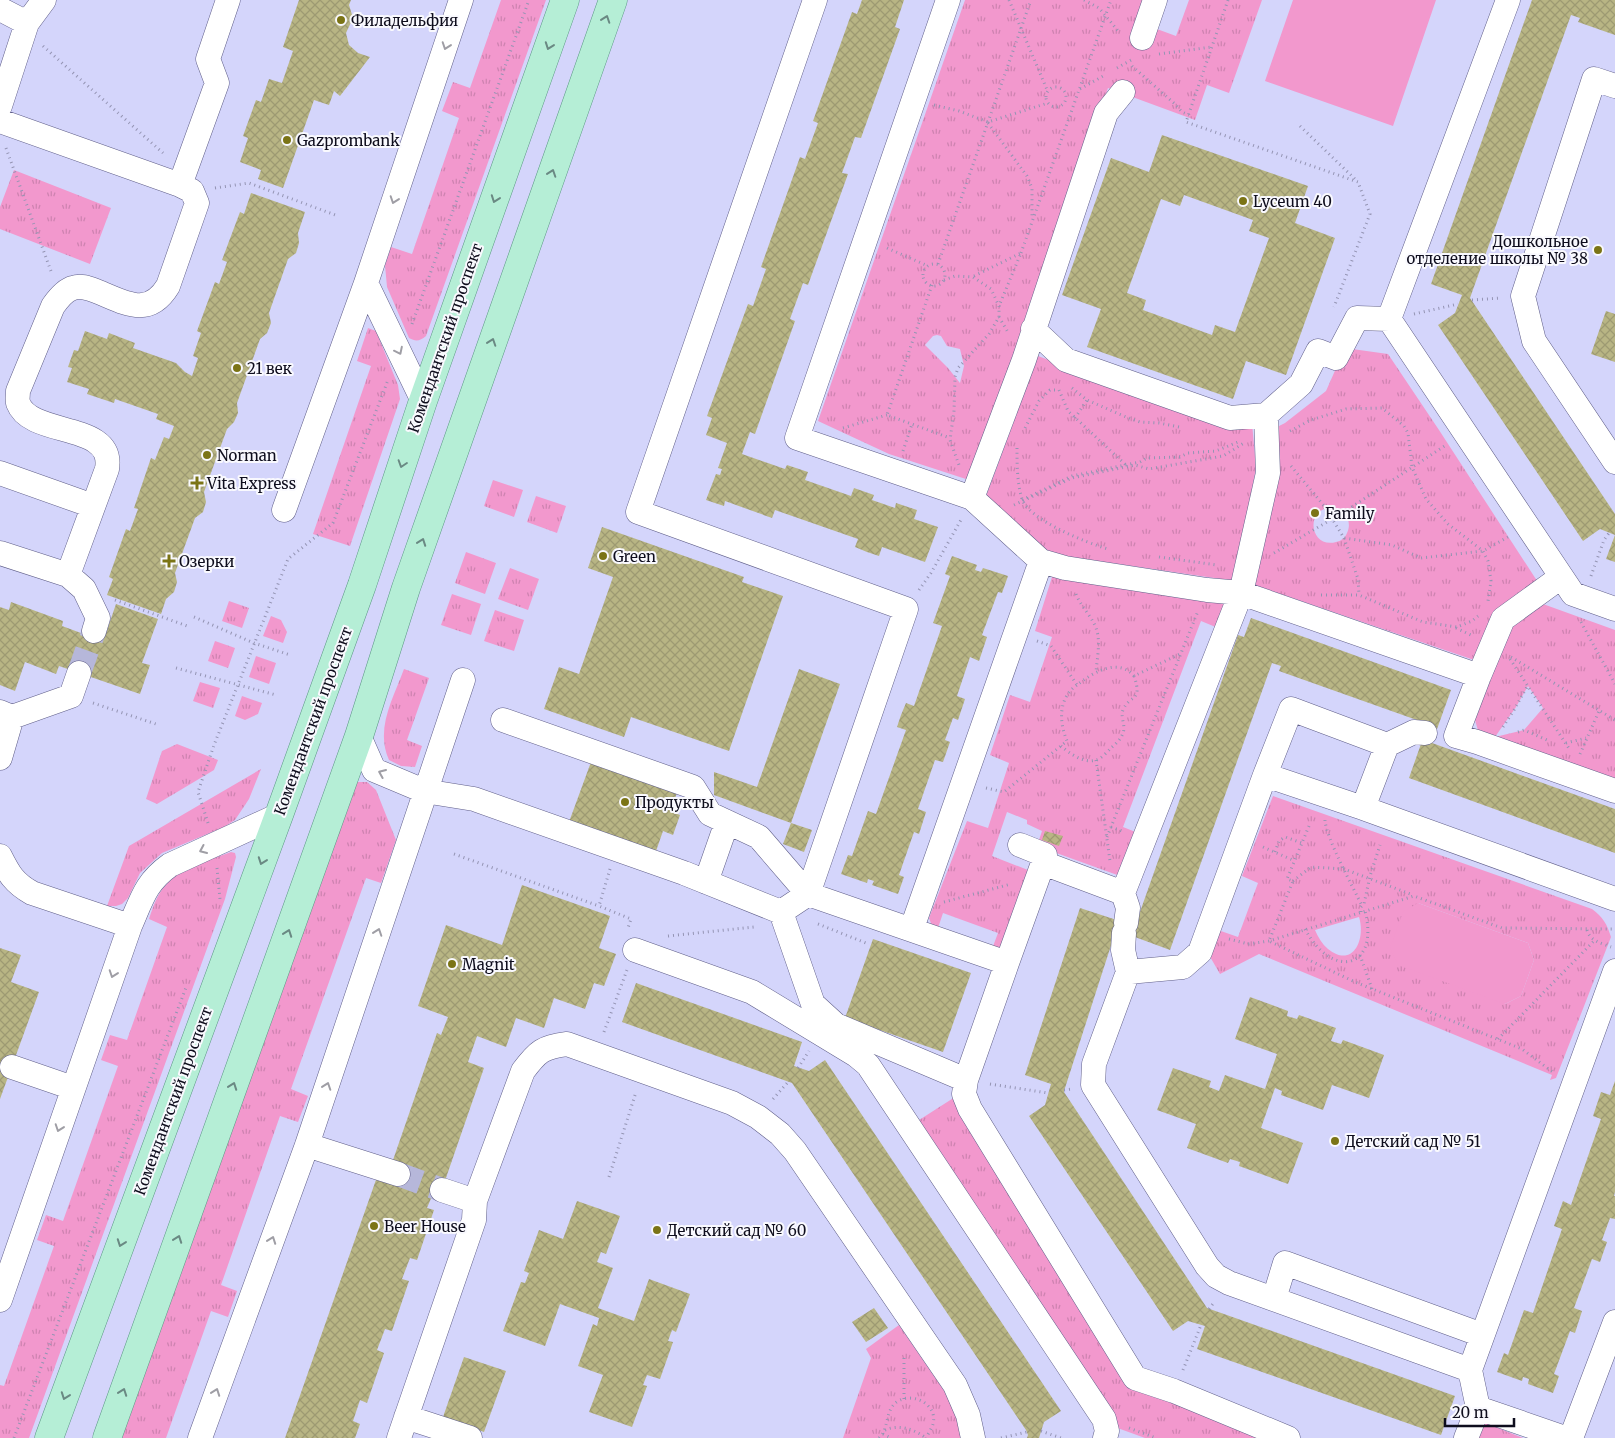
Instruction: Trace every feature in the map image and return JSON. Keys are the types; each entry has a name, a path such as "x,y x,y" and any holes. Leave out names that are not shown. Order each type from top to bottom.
{"main road":[{"name":"Комендантский проспект","path":"49,1438 362,585 423,401 565,0"},
{"path":"107,1438 358,736 406,588 613,0"}],"street":[{"path":"0,106 27,23 44,0"},
{"path":"186,183 217,82 208,59 228,0"},
{"path":"284,510 366,283 461,0"},
{"path":"780,911 808,894 906,609 638,512 815,0"},
{"path":"948,0 797,438 981,506 1040,561 1065,568 1207,590 1243,581 1479,676"},
{"path":"1132,46 1156,0"},
{"path":"1389,319 1508,0"},
{"path":"0,8 27,23"},
{"path":"1615,86 1594,79 1523,296 1534,341 1615,462"},
{"path":"981,506 1033,329 1106,113 1123,92"},
{"path":"2,130 186,183 197,203 168,286 162,297 148,305 133,305 84,286 72,288 52,306 18,391 18,402 24,412 35,419 95,441 104,448 108,460 107,469 93,506 76,582"},
{"path":"366,283 423,401"},
{"path":"1118,891 1243,581 1268,473 1263,432 1301,384 1318,351 1336,358 1357,318 1389,319"},
{"path":"1389,319 1573,594 1615,609"},
{"path":"1033,329 1066,360 1230,418 1263,432"},
{"path":"0,473 93,506"},
{"path":"0,553 76,582 98,618 94,632"},
{"path":"916,919 1040,561"},
{"path":"1439,734 1479,676 1502,619 1561,577"},
{"path":"0,758 6,714 71,696 79,672"},
{"path":"200,1438 307,1145 424,791 463,680"},
{"path":"1128,972 1183,967 1200,952 1291,709 1387,745"},
{"path":"503,720 693,787 710,814 759,837 808,894 916,919 1007,963"},
{"path":"1363,808 1387,745 1414,732 1439,734 1477,742 1615,790"},
{"path":"358,736 374,770 424,791 474,799 706,882 780,911 813,1004 836,1025 966,1080"},
{"path":"1265,775 1363,808 1615,899"},
{"path":"0,1300 130,926 149,884 159,872 170,864 279,815"},
{"path":"706,882 727,822"},
{"path":"1020,845 1045,856 966,1080 964,1094 970,1109 1135,1378 1174,1391 1288,1438"},
{"path":"0,856 10,875 19,886 32,893 130,926"},
{"path":"1040,870 1118,891 1128,908 1123,950 1128,972 1094,1064 1093,1085 1207,1266 1216,1276 1229,1283 1470,1370"},
{"path":"635,950 752,992 856,1055 868,1065 1104,1419 1116,1433"},
{"path":"1466,1438 1478,1408 1470,1370 1615,971"},
{"path":"470,1438 402,1427 474,1220 475,1201 523,1070 534,1056 550,1046 567,1044 732,1103 758,1117 780,1134 795,1151 955,1385 968,1415 973,1438"},
{"path":"12,1067 73,1088"},
{"path":"307,1145 398,1174"},
{"path":"442,1190 475,1201"},
{"path":"1274,1299 1285,1263 1482,1335"},
{"path":"1571,1438 1615,1322"},
{"path":"1478,1408 1566,1438"}],"path":[{"path":"409,332 529,0"},
{"path":"1009,0 1048,92"},
{"path":"938,264 1031,0"},
{"path":"1084,0 1099,8 1132,46 1132,66 1123,92"},
{"path":"999,306 1021,253 1111,0"},
{"path":"1228,0 1186,122 1358,182"},
{"path":"27,23 43,48 186,183 249,183 338,216"},
{"path":"1132,66 1182,112 1189,115"},
{"path":"1055,87 1061,88 1066,93 1063,105 1056,107 1050,105 1046,96 1048,92 1055,87"},
{"path":"1066,99 1075,102"},
{"path":"988,122 1048,103"},
{"path":"943,107 988,122 1027,176 1032,188 1032,221"},
{"path":"1300,126 1358,182 1370,214 1332,314"},
{"path":"2,130 61,296"},
{"path":"880,245 928,266 938,264"},
{"path":"973,277 1021,253"},
{"path":"938,264 944,269 944,280"},
{"path":"928,266 923,275 926,282 938,285 944,280 955,276 973,277 992,289 999,306 999,317 989,334 958,368 954,384 954,411 950,438 960,466"},
{"path":"887,415 932,285"},
{"path":"1472,300 1523,296"},
{"path":"1389,319 1458,304"},
{"path":"217,907 220,898 215,844 198,792 214,745 288,559 333,523 389,377"},
{"path":"1066,382 1087,400 1140,422 1159,423 1186,429"},
{"path":"1055,390 1056,384"},
{"path":"1022,435 1039,401 1050,390 1060,390 1068,411 1126,465 1135,465 1149,469 1223,456 1242,443 1254,443 1263,432"},
{"path":"1075,418 1087,400"},
{"path":"906,609 981,506 1023,501 1072,476 1140,462 1147,458 1180,457 1188,453 1216,451 1263,432 1280,436 1311,420 1346,409 1382,408 1404,426 1408,433 1412,467 1426,499 1448,524 1483,551 1488,561 1491,581 1487,606"},
{"path":"835,430 887,415 950,438"},
{"path":"900,459 912,424"},
{"path":"1263,432 1272,439 1275,447 1324,507 1344,538 1358,579 1359,595"},
{"path":"1230,436 1238,442"},
{"path":"1017,444 1019,482 1023,501 1027,508 1054,527 1090,544 1113,550"},
{"path":"1155,556 1243,581 1314,528 1332,520 1447,444"},
{"path":"1344,538 1392,545 1421,558 1483,551 1507,538"},
{"path":"1065,568 1081,606 1097,630 1096,672"},
{"path":"76,582 190,627"},
{"path":"1107,837 1207,590"},
{"path":"1312,594 1359,595 1424,622 1457,627 1472,622 1484,612"},
{"path":"194,617 254,643 290,656"},
{"path":"1579,617 1615,684"},
{"path":"1051,646 1077,684"},
{"path":"1134,676 1182,652"},
{"path":"1572,752 1508,655 1615,720"},
{"path":"1004,792 1067,741 1061,726 1061,713 1064,700 1070,689 1096,672 1110,667 1123,668 1134,676 1136,683 1135,697 1125,706 1122,712 1123,735 1110,750 1096,760 1088,761 1078,758 1061,746"},
{"path":"176,668 276,695"},
{"path":"1499,732 1528,685"},
{"path":"71,696 156,724"},
{"path":"1579,756 1599,711"},
{"path":"1566,743 1586,738"},
{"path":"1096,760 1107,837 1118,891"},
{"path":"1305,929 1322,953 1331,959 1344,962 1360,955 1367,938 1367,919 1325,824"},
{"path":"1293,881 1288,879 1308,826"},
{"path":"1275,852 1279,841 1285,838 1302,843"},
{"path":"1362,906 1380,845"},
{"path":"1261,846 1295,861"},
{"path":"454,854 599,906"},
{"path":"1269,940 1293,881 1311,867 1344,869 1502,928 1512,930 1615,929"},
{"path":"916,919 1040,870"},
{"path":"1208,930 1240,943 1248,944 1269,940 1414,896"},
{"path":"635,950 646,938 766,926 780,911 866,943"},
{"path":"1464,920 1465,915"},
{"path":"1587,930 1588,935 1605,945"},
{"path":"1269,940 1355,982 1522,1049 1557,1075"},
{"path":"1498,1039 1594,940"},
{"path":"1360,955 1372,989"},
{"path":"14,1438 188,982"},
{"path":"609,1177 643,1071"},
{"path":"966,1080 1048,1093"},
{"path":"1174,1391 1201,1325"},
{"path":"904,1351 904,1399"},
{"path":"879,1438 884,1432 895,1427 918,1432 926,1438 933,1423 930,1407 926,1402 918,1400 904,1399 896,1402 887,1415 884,1432"},
{"path":"1041,1431 1061,1438"},
{"path":"884,1432 891,1438"},
{"path":"1000,1438 1027,1432"},
{"path":"1116,1433 1156,1438"}],"green space":[{"path":"501,0 546,0 426,336 420,340 414,340 409,338 387,287 385,265 391,247 412,254 459,118 442,111 453,82 470,88"},
{"path":"965,0 1155,0 1146,25 1176,36 1189,0 1262,0 1229,93 1207,85 1195,120 1108,88 1015,368 972,481 889,454 818,421","holes":["933,336 941,336 947,346 960,349 964,366 960,383 925,345"]},
{"path":"1293,0 1436,0 1393,126 1265,81"},
{"path":"14,170 111,208 90,264 0,229 0,207"},
{"path":"368,328 376,331 398,385 400,399 350,546 313,534 371,366 357,361"},
{"path":"1345,348 1388,354 1541,587 1477,661 1247,584 1271,430 1285,423 1326,391","holes":["1332,507 1344,513 1348,520 1349,528 1344,538 1336,542 1327,543 1316,535 1314,521 1323,510"]},
{"path":"1038,356 1227,426 1252,423 1256,468 1235,581 1043,553 985,499"},
{"path":"493,480 523,490 514,517 484,506"},
{"path":"536,496 566,506 557,533 527,522"},
{"path":"466,552 496,563 485,594 455,583"},
{"path":"510,568 539,579 528,610 498,599"},
{"path":"1059,576 1228,602 1218,628 1201,621 1123,827 1138,833 1120,876 1037,846 1042,831 1027,824 1027,820 1007,812 992,856 1033,872 1003,953 992,949 998,933 943,913 938,928 932,926 929,918 967,821 988,828 1009,763 990,755 1010,695 1030,702 1052,637 1035,631 1052,577"},
{"path":"452,594 481,604 471,635 441,625"},
{"path":"229,601 249,608 242,628 222,621"},
{"path":"1543,604 1615,630 1615,784 1479,734 1475,720 1511,625","holes":["1528,686 1543,708 1524,730 1495,737"]},
{"path":"495,610 524,620 514,651 484,641"},
{"path":"271,616 281,620 287,632 283,643 263,636"},
{"path":"215,641 235,648 228,668 208,661"},
{"path":"256,656 276,663 269,684 249,677"},
{"path":"404,669 429,678 407,740 422,746 415,767 401,766 389,760 385,748 384,737 387,714"},
{"path":"200,682 220,688 213,708 193,701"},
{"path":"242,696 262,703 258,714 245,720 235,716"},
{"path":"177,744 218,760 214,770 157,804 146,799 162,751"},
{"path":"261,769 249,799 235,820 224,827 162,853 140,873 128,898 122,904 107,906 129,846"},
{"path":"356,782 367,782 376,790 396,840 381,883 366,878 291,1089 308,1096 298,1122 280,1116 221,1285 237,1291 228,1317 211,1311 166,1438 121,1438"},
{"path":"1273,796 1592,909 1604,921 1611,937 1556,1078 1550,1080 1552,1075 1259,954 1220,974 1209,955 1218,930 1238,937 1258,883 1242,876","holes":["1418,903 1528,943 1534,960 1521,996 1505,1004","1359,917 1361,926 1359,942 1351,953 1344,956 1328,949 1320,940 1315,930"]},
{"path":"231,852 235,853 236,857 225,899 29,1438 0,1438 0,1385 4,1386 54,1246 37,1240 46,1215 63,1221 118,1066 101,1060 110,1035 127,1040 167,927 149,919 154,905 163,889 180,873"},
{"path":"1418,903 1528,943 1534,960 1521,996 1505,1004 1398,965 1390,948 1403,912"},
{"path":"955,1097 1126,1377 1270,1438 1145,1438 1112,1426 916,1122"},
{"path":"899,1325 945,1392 958,1419 963,1438 843,1438 871,1358 866,1349"},
{"path":"1483,1422 1523,1438 1477,1438"}],"building":[{"path":"299,0 351,0 349,5 353,18 346,33 349,45 358,53 370,57 340,96 334,91 329,105 314,100 283,188 258,179 261,170 240,162 248,138 243,136 256,100 261,102 269,79 282,83 293,51 283,47"},
{"path":"862,0 904,0 895,27 900,29 861,138 855,137 842,173 848,174 808,285 803,283 790,319 795,321 755,434 750,432 742,454 785,469 787,465 808,472 805,480 851,496 854,488 874,495 872,500 895,508 896,503 917,510 914,519 938,527 925,562 882,547 879,556 867,552 855,547 858,539 775,510 772,518 725,501 724,506 706,500 716,474 720,475 722,469 718,468 727,443 706,435 712,418 707,416 748,304 753,306 766,269 761,267 800,157 805,159 818,123 813,121 852,12 857,14"},
{"path":"1532,0 1615,0 1615,35 1578,22 1580,18 1571,15 1470,298 1615,514 1615,535 1600,529 1583,541 1438,325 1455,313 1462,295 1431,284"},
{"path":"1162,135 1308,186 1295,223 1335,238 1286,375 1246,361 1233,399 1087,347 1101,309 1062,295 1111,158 1149,172","holes":["1184,195 1253,220 1249,231 1269,238 1235,332 1215,325 1212,335 1143,310 1146,300 1127,293 1161,199 1180,206"]},
{"path":"251,193 305,212 298,233 299,243 296,253 288,259 269,313 271,323 267,333 260,339 237,403 238,413 234,422 227,429 204,492 206,502 203,512 195,518 175,573 177,582 174,592 166,599 161,614 107,595 113,579 109,577 126,529 130,531 138,509 134,508 151,458 155,460 164,437 169,439 174,426 156,419 158,414 115,399 114,403 87,394 89,389 67,382 72,368 68,367 74,350 78,351 85,331 107,339 109,333 135,343 133,348 176,363 192,376 198,358 193,356 201,333 197,331 215,282 219,284 227,262 222,260 240,212 244,214"},
{"path":"1606,311 1615,314 1615,362 1591,354"},
{"path":"602,527 744,577 742,582 783,596 729,751 631,717 624,737 544,709 559,667 579,674 613,577 588,568"},
{"path":"1615,535 1615,562 1606,559"},
{"path":"952,556 977,565 975,570 981,572 983,568 1008,576 1002,593 998,592 982,635 987,637 979,661 970,657 957,696 965,699 958,720 953,718 945,740 950,742 943,762 935,760 918,809 926,812 919,834 914,832 899,875 904,877 898,894 872,885 874,881 868,879 867,883 841,874 848,855 852,856 868,811 876,814 906,730 897,727 906,703 914,706 942,626 933,623 950,576 945,574"},
{"path":"11,602 63,621 62,626 81,633 82,628 105,636 116,604 158,619 142,663 150,665 140,694 59,666 56,674 25,662 15,691 0,685 0,607 9,610"},
{"path":"1251,618 1451,690 1432,743 1615,809 1615,853 1409,778 1428,724 1279,671 1281,666 1272,663 1170,950 1116,930 1065,1088 1064,1092 1207,1308 1455,1396 1441,1435 1197,1349 1205,1326 1188,1321 1173,1331 1029,1116 1045,1105 1051,1084 1025,1075 1080,908 1135,926 1238,635 1244,637"},
{"path":"799,669 840,684 791,823 714,795 714,772 757,787"},
{"name":"Продукты","path":"591,762 677,793 670,811 680,815 673,835 663,831 655,854 569,822"},
{"path":"791,823 812,830 804,852 783,844"},
{"path":"1045,831 1063,836 1059,846 1042,840"},
{"path":"522,885 610,916 599,948 616,954 604,986 594,983 585,1009 554,998 544,1028 516,1018 506,1047 477,1036 468,1062 484,1068 439,1198 432,1196 427,1208 434,1210 417,1260 410,1258 402,1279 409,1281 392,1331 385,1329 377,1350 384,1353 367,1403 360,1400 353,1421 360,1424 355,1438 285,1438 377,1177 393,1160 437,1033 441,1035 448,1017 418,1006 446,925 502,945"},
{"path":"873,939 971,973 943,1052 845,1018"},
{"path":"0,948 21,955 11,982 39,992 0,1099"},
{"path":"636,983 802,1042 794,1066 809,1071 825,1060 1061,1411 1044,1422 1039,1438 1027,1438 1026,1430 792,1083 622,1022"},
{"path":"1250,997 1288,1011 1287,1016 1297,1019 1299,1015 1336,1028 1331,1041 1341,1044 1343,1040 1384,1055 1369,1098 1332,1085 1323,1110 1281,1095 1282,1091 1275,1088 1261,1128 1303,1143 1288,1184 1239,1166 1240,1162 1230,1159 1228,1163 1187,1148 1196,1124 1157,1110 1173,1068 1211,1081 1209,1087 1219,1091 1225,1075 1265,1089 1277,1054 1235,1039"},
{"path":"1615,1081 1615,1219 1610,1218 1602,1240 1607,1242 1600,1262 1592,1259 1574,1308 1582,1311 1575,1333 1570,1331 1554,1374 1559,1376 1553,1393 1528,1384 1529,1379 1523,1377 1522,1381 1497,1372 1504,1353 1508,1355 1524,1310 1533,1313 1562,1229 1554,1226 1563,1201 1571,1205 1601,1119 1593,1116 1601,1092 1610,1095"},
{"path":"577,1201 620,1216 606,1254 601,1252 597,1262 613,1268 598,1308 634,1321 649,1279 690,1294 676,1332 672,1330 668,1341 673,1342 660,1379 647,1375 643,1385 647,1386 632,1427 589,1412 603,1375 578,1366 593,1324 597,1326 599,1318 560,1304 545,1346 503,1331 521,1282 525,1283 529,1273 524,1271 539,1230 563,1239"},
{"path":"874,1308 888,1328 866,1342 852,1322"},
{"path":"464,1357 506,1371 484,1432 443,1417"}],"tunnel":[{"path":"79,673 94,631"},
{"path":"398,1174 442,1190"}],"place":[{"name":"Филадельфия","path":"341,20"},
{"name":"Gazprombank","path":"287,140"},
{"name":"Lyceum 40","path":"1243,201"},
{"name":"Дошкольное отделение школы № 38","path":"1598,250"},
{"name":"21 век","path":"237,368"},
{"name":"Norman","path":"207,455"},
{"name":"Vita Express","path":"197,483"},
{"name":"Family","path":"1315,513"},
{"name":"Green","path":"603,556"},
{"name":"Озерки","path":"169,561"},
{"name":"Продукты","path":"625,802"},
{"name":"Magnit","path":"452,964"},
{"name":"Детский сад № 51","path":"1335,1141"},
{"name":"Beer House","path":"374,1226"},
{"name":"Детский сад № 60","path":"657,1230"}]}
